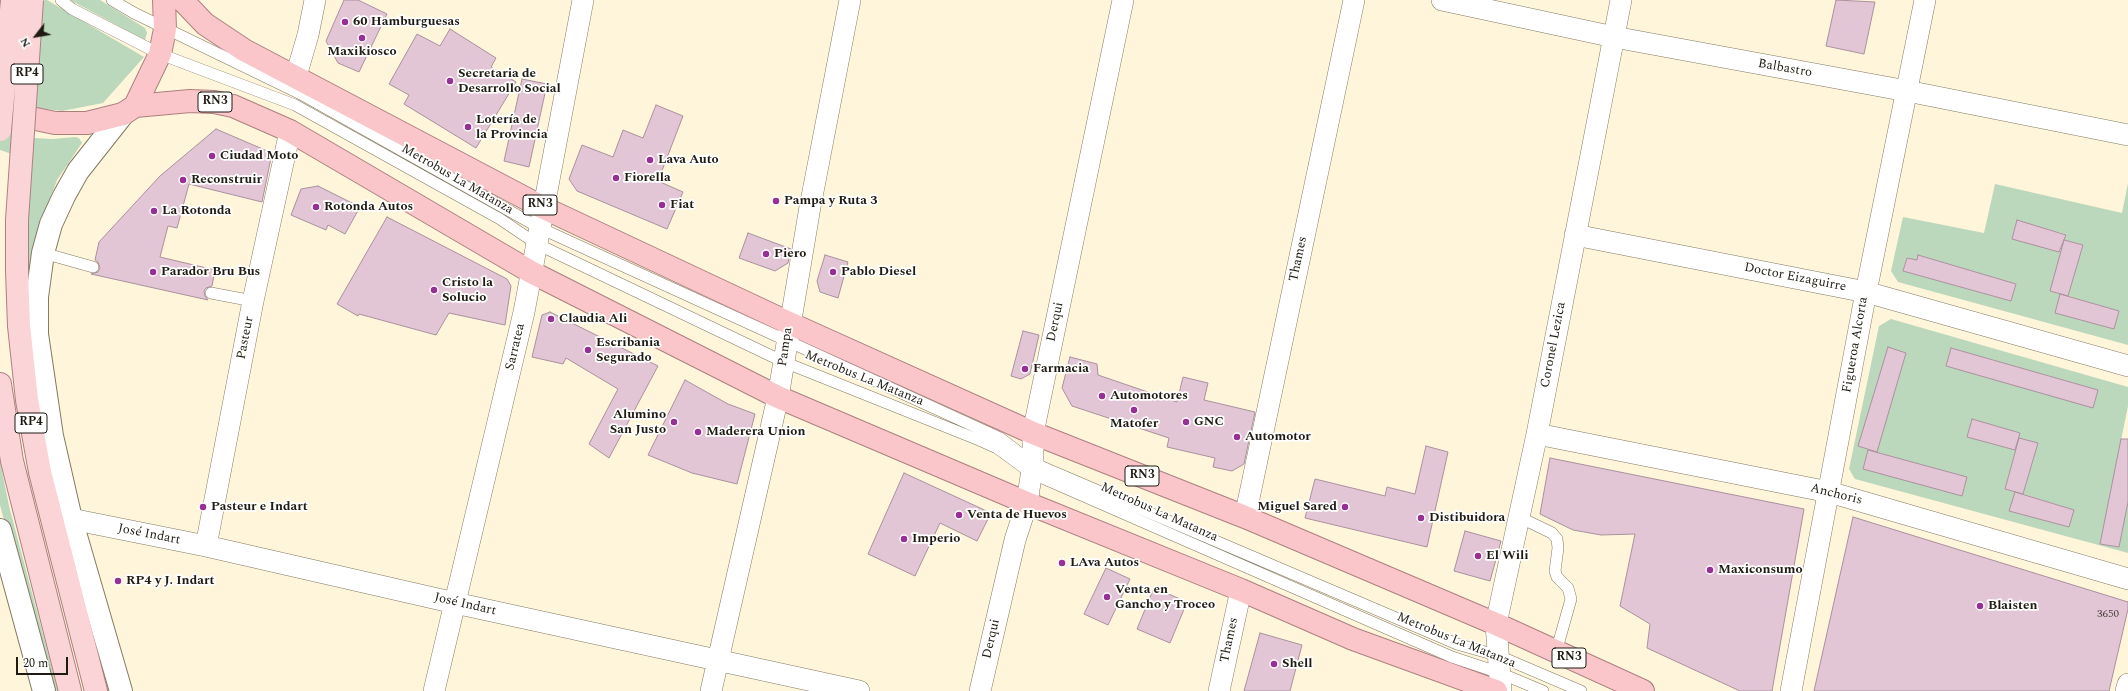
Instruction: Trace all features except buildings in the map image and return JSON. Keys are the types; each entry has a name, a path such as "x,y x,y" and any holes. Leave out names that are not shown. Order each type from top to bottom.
{"highway":[{"path":"129,110 160,54 165,29 164,0"},
{"name":"RN3","path":"182,0 205,24 244,50 296,76 540,226 789,333 1033,433 1245,517 1496,624 1643,691"},
{"name":"RN3","path":"0,108 31,118 55,123 87,123 129,110 190,101 214,102 234,106 290,131 531,272 778,397 1027,503 1241,590 1353,639 1499,678"}],"main road":[{"name":"RP4","path":"0,130 12,0"},
{"name":"RP4","path":"32,0 17,220 19,326 27,400 40,472 96,691"},
{"name":"RP4","path":"0,384 12,461 70,691"}],"street":[{"path":"296,76 308,35 315,0"},
{"name":"Sarratea","path":"434,691 524,312 583,0"},
{"name":"Pampa","path":"711,691 778,397 850,0"},
{"name":"Derqui","path":"980,691 1015,540 1027,503 1032,468 1033,433 1124,0"},
{"name":"Thames","path":"1245,517 1354,0"},
{"name":"Balbastro","path":"1442,0 1614,37 1907,91 2128,134"},
{"name":"Coronel Lezica","path":"1499,678 1496,624 1537,434 1621,0"},
{"name":"Figueroa Alcorta","path":"1791,691 1830,492 1866,292 1925,0"},
{"path":"121,691 71,519 52,436 37,334 37,297 43,253 51,224 78,171 129,110"},
{"name":"Pasteur","path":"206,546 253,301 290,131"},
{"name":"Doctor Eizaguirre","path":"1575,235 1866,292 2128,366"},
{"name":"Anchoris","path":"1537,434 1830,492 2128,580"},
{"name":"José Indart","path":"71,519 206,546 455,603 859,691"},
{"path":"0,530 44,691"},
{"name":"Thames","path":"1219,691 1241,590"},
{"path":"2126,691 2128,684"}],"lane":[{"name":"Metrobus La Matanza","path":"61,0 72,9 160,54 295,105 500,219 540,226"},
{"name":"Metrobus La Matanza","path":"112,0 134,14 301,94 784,362 997,448 1032,468 1499,678 1543,691"},
{"path":"43,253 93,267"},
{"path":"211,293 253,301"},
{"name":"Metrobus La Matanza","path":"789,333 1000,438 1032,468 1456,644 1499,678 1581,691"},
{"path":"1519,517 1552,533 1558,548 1555,570 1557,577 1571,594 1556,652"}],"green space":[{"path":"0,0 47,0 144,57 103,103 62,111 37,108 0,83"},
{"path":"70,0 100,0 145,28 147,33 145,40"},
{"path":"0,127 34,138 53,139 75,137 79,138 82,143 57,180 42,220 32,275 113,691 105,691 28,371 27,159 0,150"},
{"path":"2128,183 2128,345 1898,282 1891,271 1903,217 1984,233 1995,184 2122,213","holes":["2017,221 2065,234 2060,252 2012,238","2064,240 2083,245 2068,296 2119,311 2114,329 2055,313 2060,294 2051,291","1918,255 2016,284 2011,301 1903,271 1907,258 1917,260"]},
{"path":"1891,319 2128,387 2128,406 2100,544 2119,547 2128,502 2128,553 1855,479 1849,469 1879,326","holes":["1888,347 1906,353 1876,452 1859,446","1951,348 2098,390 2093,407 1946,366","1972,419 2020,433 2015,450 1967,437","2019,438 2038,443 2023,494 2074,510 2069,527 2010,511 2015,492 2005,489","1868,450 1967,477 1962,496 1863,468"]},
{"path":"0,461 9,506 58,691 49,691 0,505"}],"place":[{"name":"60 Hamburguesas","path":"345,22"},
{"name":"Maxikiosco","path":"362,38"},
{"name":"Secretaria de Desarrollo Social","path":"450,81"},
{"name":"Lotería de la Provincia","path":"468,127"},
{"name":"Ciudad Moto","path":"212,156"},
{"name":"Lava Auto","path":"650,160"},
{"name":"Fiorella","path":"616,178"},
{"name":"Reconstruir","path":"183,180"},
{"name":"Pampa y Ruta 3","path":"776,201"},
{"name":"Fiat","path":"662,205"},
{"name":"Rotonda Autos","path":"316,207"},
{"name":"La Rotonda","path":"154,211"},
{"name":"Piero","path":"766,254"},
{"name":"Parador Bru Bus","path":"153,272"},
{"name":"Pablo Diesel","path":"833,272"},
{"name":"Cristo la Solucio","path":"434,290"},
{"name":"Claudia Ali","path":"551,319"},
{"name":"Escribania Segurado","path":"588,350"},
{"name":"Farmacia","path":"1025,369"},
{"name":"Automotores","path":"1102,396"},
{"name":"Matofer","path":"1134,410"},
{"name":"Alumino San Justo","path":"674,422"},
{"name":"GNC","path":"1186,422"},
{"name":"Maderera Union","path":"698,432"},
{"name":"Automotor","path":"1237,437"},
{"name":"Pasteur e Indart","path":"203,507"},
{"name":"Miguel Sared","path":"1345,507"},
{"name":"Venta de Huevos","path":"959,515"},
{"name":"Distibuidora","path":"1421,518"},
{"name":"Imperio","path":"904,539"},
{"name":"El Wili","path":"1478,556"},
{"name":"LAva Autos","path":"1062,563"},
{"name":"Maxiconsumo","path":"1710,570"},
{"name":"RP4 y J. Indart","path":"118,581"},
{"name":"Venta en Gancho y Troceo","path":"1107,597"},
{"name":"Blaisten","path":"1980,606"},
{"name":"Shell","path":"1274,664"}]}
